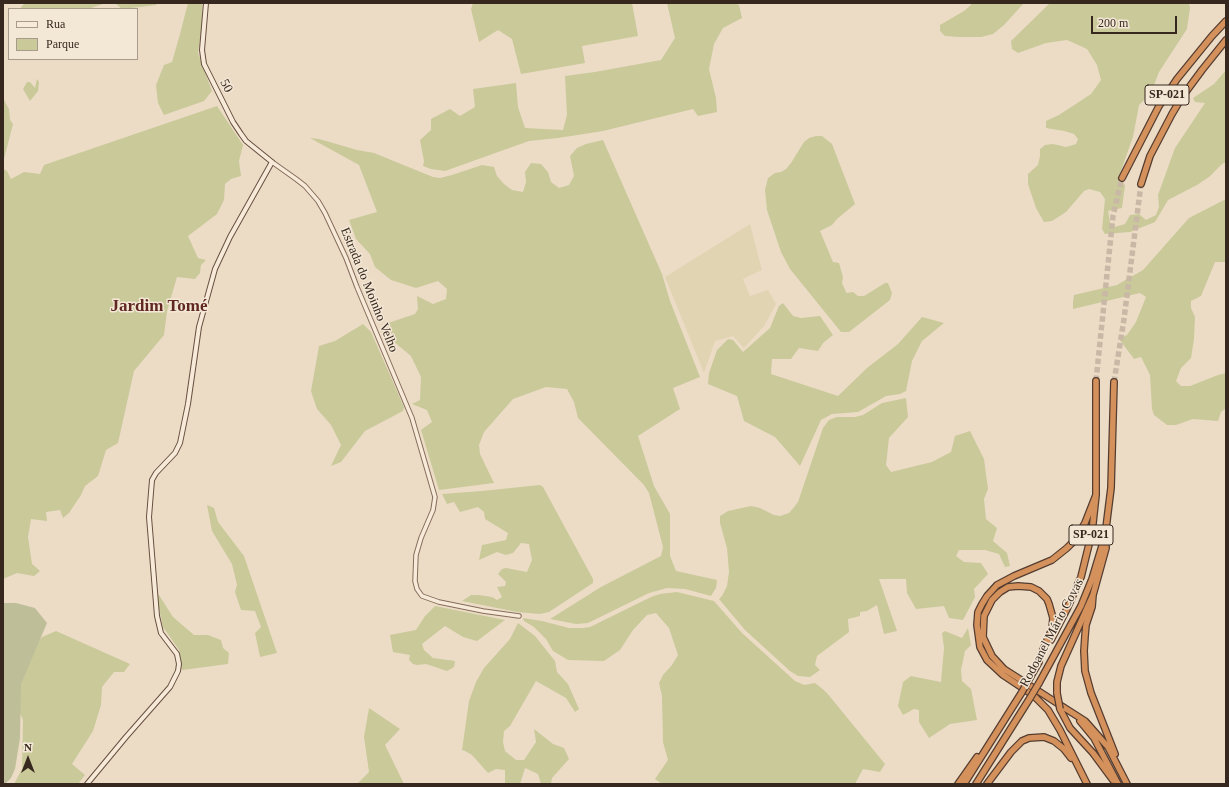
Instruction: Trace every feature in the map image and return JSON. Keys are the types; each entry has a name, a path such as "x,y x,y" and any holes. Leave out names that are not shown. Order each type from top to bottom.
{"highway":[{"name":"SP-021","path":"1122,178 1159,106 1177,79 1226,21"},
{"name":"SP-021","path":"1141,184 1150,156 1182,97 1226,40"},
{"name":"Rodoanel Mário Covas","path":"964,784 1022,692 1067,609 1081,577 1092,532 1096,495 1096,381"},
{"name":"Rodoanel Mário Covas","path":"976,784 1039,683 1081,606 1092,579 1104,536 1111,488 1114,382"},
{"path":"1087,784 1054,718 1043,704 1033,695 1003,675 988,660 980,647 977,625 978,612 982,604 997,585 1052,560 1071,544 1080,533 1096,495"},
{"path":"1104,536 1106,548 1093,595 1061,666 1057,682 1057,693 1070,728 1093,753 1117,784"},
{"path":"1037,664 1052,629 1053,618 1049,604 1039,591 1018,586 1008,587 992,600 984,616 983,631 988,650 994,659 1004,669 1082,723 1094,738 1117,784"},
{"path":"1093,595 1092,607 1086,626 1084,651 1085,671 1091,693 1127,784"},
{"path":"1062,708 1085,721 1101,738 1113,756 1127,784"},
{"path":"958,784 1000,727"},
{"path":"987,784 1006,757 1022,741 1037,737 1049,738 1060,744 1070,756 1087,784"}],"main road":[{"name":"50","path":"206,3 202,50 204,64 233,122 241,134 246,141 272,162"},
{"path":"88,784 126,737 170,687 178,671 179,659 176,651 161,633 156,611 149,517 152,480 156,473 176,453 180,443 189,398 199,327 215,269 230,238 272,162"}],"street":[{"name":"Estrada do Moinho Velho","path":"272,162 306,186 318,201 346,258 412,418 435,493 435,502 431,518 421,538 416,555 416,581 419,593 427,599 439,602 483,611 519,616"}],"shaded area":[{"path":"750,224 762,270 743,279 750,296 768,290 776,304 764,326 744,348 733,336 715,341 704,373 665,277"}],"green space":[{"path":"25,3 106,3 91,8 21,7"},
{"path":"115,3 157,3 156,5 121,8"},
{"path":"188,3 202,3 203,21 198,53 212,91 204,101 164,115 158,103 156,85 164,65 172,62"},
{"path":"473,3 632,3 638,36 582,46 585,63 521,74 512,39 498,30 479,42 471,9"},
{"path":"667,3 734,3 739,5 742,18 723,28 714,44 709,69 716,98 717,112 698,116 693,109 603,131 529,141 445,171 423,166 424,161 420,140 431,130 431,119 450,109 460,116 475,107 473,89 516,83 518,107 525,128 563,130 567,115 565,76 661,60 675,38"},
{"path":"971,3 1024,3 1004,25 993,34 981,37 945,36 940,31 940,25 964,11 971,5"},
{"path":"1050,3 1189,3 1190,8 1187,29 1159,72 1151,93 1139,105 1133,137 1118,179 1125,185 1122,208 1108,211 1111,228 1125,224 1130,215 1139,214 1146,220 1156,215 1159,207 1158,195 1175,148 1205,103 1195,102 1193,98 1214,84 1226,70 1226,162 1197,185 1168,200 1155,222 1130,232 1105,234 1102,229 1105,199 1100,192 1089,189 1084,191 1066,212 1052,221 1044,222 1036,208 1028,184 1028,174 1038,165 1040,149 1045,145 1053,144 1066,147 1076,144 1078,139 1074,134 1046,128 1046,121 1059,115 1091,94 1101,80 1097,65 1087,49 1067,40 1046,43 1018,53 1012,49 1011,41"},
{"path":"37,79 39,82 38,91 30,101 23,89 27,82 30,82 35,88"},
{"path":"3,98 9,109 10,120 13,124 3,160"},
{"path":"217,106 243,145 239,161 241,176 231,179 225,184 224,200 217,214 188,236 198,258 206,260 201,265 200,273 195,279 177,277 167,311 164,335 134,371 118,443 106,450 98,476 85,486 69,513 63,518 60,510 46,512 47,521 31,519 28,537 32,564 40,571 34,576 17,573 3,579 3,169 7,171 11,179 24,172 40,174 44,165"},
{"path":"822,136 832,144 855,204 832,225 820,231 833,262 839,263 843,277 842,283 846,292 853,292 858,296 864,296 885,283 888,283 892,293 890,300 849,332 841,332 790,269 781,252 767,210 765,190 768,178 775,173 786,169 804,142 809,138"},
{"path":"310,138 374,153 433,177 440,178 482,165 494,167 497,176 504,184 512,190 523,192 526,182 525,172 531,163 541,164 548,172 551,182 559,188 569,185 574,176 570,156 577,148 603,140 662,274 670,301 700,377 673,388 680,409 638,436 654,486 670,514 670,556 676,571 717,580 716,588 711,596 685,589 667,588 649,593 588,623 576,624 550,619 601,587 661,556 663,547 649,493 644,485 578,418 574,402 567,389 546,387 513,399 484,432 479,445 480,454 494,483 439,490 421,430 432,422 427,410 412,404 420,400 421,377 411,356 381,331 385,324 415,314 418,309 417,296 433,304 446,299 447,289 438,281 416,288 391,280 375,267 370,254 356,239 349,220 377,212 359,165"},
{"path":"1226,199 1226,262 1215,262 1201,296 1191,301 1191,308 1195,317 1191,358 1181,368 1176,381 1181,386 1190,386 1226,373 1226,408 1221,412 1218,421 1193,419 1176,425 1167,425 1154,415 1152,409 1150,375 1141,357 1134,359 1119,339 1127,335 1136,322 1146,297 1140,293 1073,309 1074,295 1117,285 1143,270 1189,218"},
{"path":"783,303 793,316 801,318 820,316 833,335 823,343 818,351 799,348 791,359 772,359 771,374 838,396 867,368 898,344 922,317 944,323 922,341 912,361 906,391 900,394 886,396 858,412 832,414 821,420 800,466 775,437 744,421 737,396 708,384 709,373 717,350 728,339 733,340 743,352 770,328 779,306"},
{"path":"363,324 371,332 404,407 403,411 365,431 341,462 331,466 341,445 331,425 317,409 311,391 319,346 335,341"},
{"path":"906,398 908,417 889,438 886,465 891,472 932,462 951,452 955,436 970,431 984,459 988,489 984,499 986,519 997,528 993,541 1007,553 1010,566 1005,567 999,554 985,550 959,550 956,556 964,562 981,563 988,574 974,589 975,597 963,620 949,618 944,606 916,609 907,593 906,579 879,579 897,631 884,634 877,605 867,611 860,612 860,616 848,619 849,632 817,656 815,665 820,670 810,677 798,676 790,671 745,630 719,599 727,586 729,572 727,548 720,523 720,516 728,511 751,506 760,508 774,515 780,516 789,513 798,502 823,428 829,420 837,417 855,417 863,415 882,403"},
{"path":"540,485 543,487 593,579 593,583 549,612 540,614 517,612 462,601 471,595 492,597 497,600 502,597 497,587 505,586 506,582 498,574 502,569 506,568 527,572 532,560 529,544 521,543 513,553 506,555 497,552 479,560 482,545 506,540 508,533 485,519 484,512 478,507 460,512 454,502 447,504 442,494"},
{"path":"207,505 214,508 218,522 244,556 277,653 260,657 255,633 261,627 255,611 241,610 235,592 237,585 232,564 212,531"},
{"path":"677,592 714,601 742,633 795,681 804,685 815,683 827,693 885,764 880,772 863,769 855,784 662,784 655,779 668,760 663,742 662,696 659,683 678,655 669,628 656,613 647,615 633,630 620,650 604,661 568,660 553,651 546,639 534,627 524,621 523,618 569,628 590,627 651,597 660,594"},
{"path":"156,595 159,595 173,617 194,635 208,635 221,640 223,648 229,653 228,664 182,670 179,650 163,627"},
{"path":"3,603 16,603 35,608 47,623 21,684 20,738 15,769 11,778 5,784 3,784"},
{"path":"435,606 505,620 477,641 463,637 445,626 422,644 424,650 433,658 455,661 454,667 447,671 426,664 413,664 409,660 410,655 393,652 390,635 416,630 425,616"},
{"path":"518,623 535,636 555,661 557,672 568,684 579,709 575,712 566,698 536,681 510,726 504,731 503,742 505,751 516,760 524,760 536,742 534,729 553,744 564,748 569,759 552,778 551,784 541,784 538,774 525,768 520,784 505,784 505,770 496,769 488,773 472,755 462,750 469,701 476,682 484,668 510,639"},
{"path":"968,628 971,645 965,651 961,670 962,681 971,689 977,720 950,724 929,738 919,722 919,710 914,709 903,715 898,706 903,682 911,676 941,682 944,648 942,633 945,631 962,638"},
{"path":"56,631 130,664 124,672 114,672 102,687 101,705 93,731 72,764 85,775 78,784 14,784 22,769 23,720 12,696 25,657 42,637"},
{"path":"369,708 400,729 385,745 404,784 357,784 369,772 364,737"}],"tunnel":[{"path":"1096,381 1113,216 1122,178"},
{"path":"1114,382 1124,319 1141,184"}],"district":[{"name":"Jardim Tomé","path":"159,307"}]}
